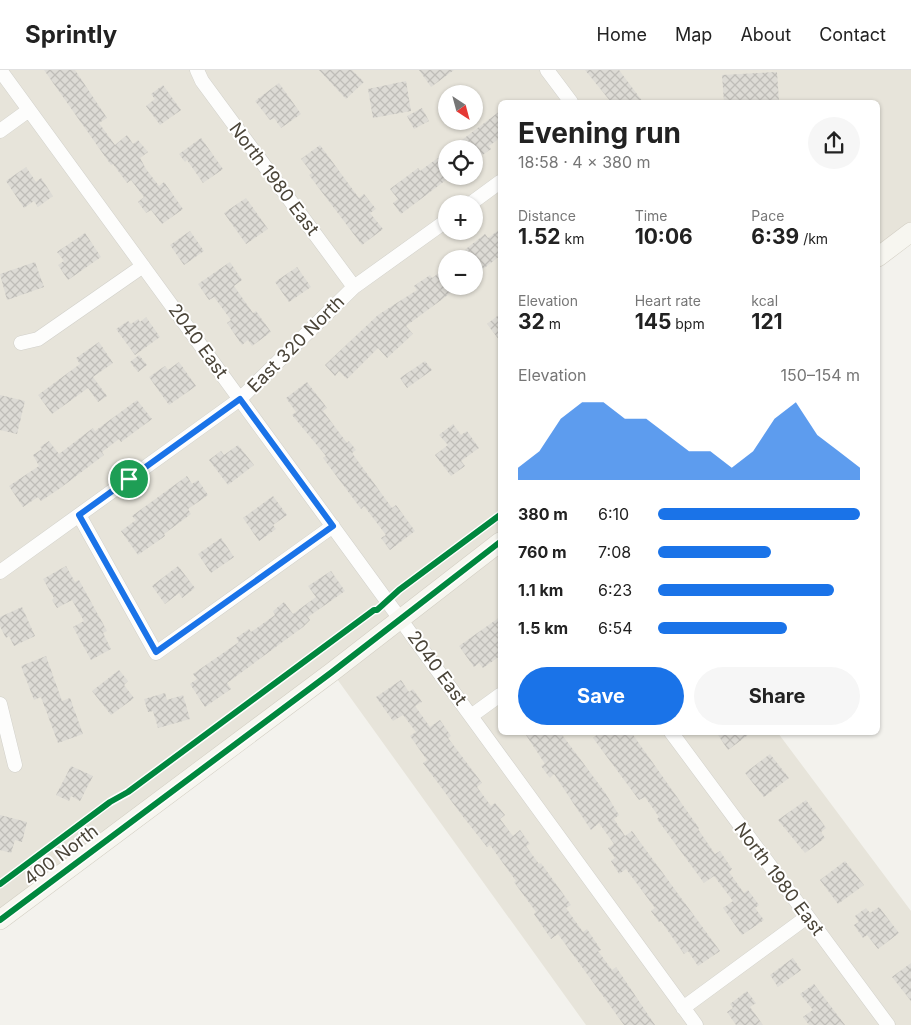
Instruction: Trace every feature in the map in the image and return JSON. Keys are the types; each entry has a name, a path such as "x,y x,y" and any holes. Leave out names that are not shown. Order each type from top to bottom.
{"main road":[{"path":"880,255 911,232"},
{"name":"400 North","path":"0,920 332,672 498,544"}],"street":[{"name":"2040 East","path":"0,70 696,1025"},
{"name":"North 1980 East","path":"197,70 202,81 354,286"},
{"path":"547,70 570,100"},
{"path":"0,132 29,110"},
{"path":"482,195 498,183"},
{"name":"East 320 North","path":"0,572 240,399 354,286 438,227"},
{"path":"21,343 38,339 143,266"},
{"path":"79,515 156,652 333,526"},
{"path":"471,716 498,696"},
{"path":"0,704 15,765"},
{"name":"North 1980 East","path":"673,735 888,1025"},
{"path":"683,1008 807,917"}],"shaded area":[{"path":"0,70 911,70 911,232 880,255 880,100 498,100 498,735 779,735 911,911 911,1025 586,1025 332,672 0,920"}],"building":[{"path":"44,70 75,70 107,118 99,123 115,145 127,135 133,144 138,140 148,152 140,158 146,169 159,186 164,182 183,209 162,224 151,210 146,213 138,202 144,197 131,180 127,183 113,164 111,165"},
{"path":"319,70 352,70 364,82 346,99"},
{"path":"419,70 454,70 431,87"},
{"path":"585,70 619,70 642,100 609,100"},
{"path":"777,72 779,100 724,100 722,75"},
{"path":"406,81 411,111 373,118 368,89"},
{"path":"279,83 301,114 281,128 274,118 270,120 255,101"},
{"path":"163,85 181,110 160,125 146,106 155,99 151,94"},
{"path":"422,108 429,121 414,129 407,116"},
{"path":"498,113 498,139 489,146 491,149 483,155 483,140 462,140 475,130 483,130 483,124"},
{"path":"201,138 223,169 203,183 187,160 185,162 179,154"},
{"path":"320,145 359,198 364,194 376,209 370,213 383,229 362,245 309,175 312,173 301,159"},
{"path":"438,158 439,185 401,214 393,203 398,199 390,189 418,168 420,171"},
{"path":"26,167 36,182 41,178 53,196 38,207 34,201 24,208 6,181"},
{"path":"246,198 268,229 246,244 224,213"},
{"path":"498,230 498,258 483,269 483,250 465,250 477,240 483,240 485,234 488,238"},
{"path":"190,231 204,251 184,265 170,245"},
{"path":"85,233 101,257 68,280 58,265 64,261 57,252"},
{"path":"35,262 44,287 7,300 0,274"},
{"path":"230,262 242,280 234,286 253,313 256,311 271,332 252,346 248,340 242,345 227,323 231,320 214,297 209,300 198,284"},
{"path":"297,267 311,287 289,302 275,282"},
{"path":"438,274 438,295 448,295 406,326 413,334 387,358 378,348 347,379 339,371 335,376 325,365 378,315 417,290 414,286 430,275 432,278"},
{"path":"498,316 498,338 487,324"},
{"path":"146,317 160,337 135,355 116,329 128,321 131,324 138,319 140,322"},
{"path":"99,342 113,363 93,377 107,396 98,402 88,388 52,414 38,395 80,364 76,358"},
{"path":"139,355 147,365 138,372 130,362"},
{"path":"425,361 432,370 407,388 400,378"},
{"path":"179,362 196,386 169,405 149,377 165,366 168,370"},
{"path":"307,382 327,408 323,411 347,443 349,441 356,450 352,453 392,508 396,505 415,531 390,550 381,538 386,535 364,506 361,509 323,458 326,456 292,415 296,412 286,398"},
{"path":"0,395 25,401 17,434 0,430"},
{"path":"137,400 152,419 121,442 119,439 102,452 104,455 59,489 41,501 38,497 23,507 9,486 39,466 33,455 42,449 40,447 49,441 59,454 93,428 95,431"},
{"path":"453,424 461,435 467,431 479,448 461,461 465,466 451,476 435,455 448,445 439,435"},
{"path":"238,445 254,465 228,485 209,460 221,451 224,455"},
{"path":"187,476 192,484 198,480 208,495 188,509 191,514 138,555 121,531 136,520 132,516"},
{"path":"273,496 287,515 273,525 276,529 259,541 243,518"},
{"path":"221,538 234,557 211,573 198,554"},
{"path":"66,566 75,582 79,580 107,631 103,633 111,649 91,660 73,627 84,621 72,600 57,608 52,600 54,598 43,579"},
{"path":"178,566 195,588 182,598 179,593 165,604 152,586"},
{"path":"331,571 345,591 308,617 310,620 303,627 227,683 231,689 205,707 190,684 197,679 193,674 239,642 236,638 249,629 251,632 275,615 273,611 284,602 293,614 316,597 308,586"},
{"path":"22,607 35,636 14,646 9,636 6,638 0,626 0,617"},
{"path":"498,618 498,657 483,668 479,663 474,667 459,646"},
{"path":"46,656 62,701 70,698 83,734 58,743 41,697 34,700 21,666"},
{"path":"119,670 128,681 124,685 134,698 111,715 92,691"},
{"path":"401,680 409,692 413,689 422,702 415,706 430,727 440,720 451,736 448,738 482,783 477,787 491,806 495,803 505,815 500,819 513,836 520,830 530,844 526,846 539,864 541,863 571,905 566,908 583,932 587,929 601,950 598,951 612,970 616,967 655,1025 624,1025 558,934 551,939 534,914 536,912 514,882 516,881 490,845 487,847 423,763 427,760 410,736 416,732 403,715 393,721 376,697"},
{"path":"165,693 167,700 183,695 190,719 158,728 153,711 148,712 144,699"},
{"path":"526,735 562,735 604,791 619,815 614,819 625,836 632,831 720,951 698,966 688,951 684,954 661,921 659,922 651,911 655,908 626,869 619,874 611,861 615,858 608,848 614,844 599,823 591,830 554,774 550,778 541,766 545,764"},
{"path":"596,735 633,735 699,828 715,854 720,851 732,869 729,872 744,893 748,890 759,905 755,908 764,920 742,935 723,908 733,901 714,876 704,883 657,819 659,817 645,797 639,800 593,738"},
{"path":"718,735 748,735 728,750"},
{"path":"770,754 789,778 764,797 745,773"},
{"path":"71,766 93,776 80,801 71,796 69,801 56,795"},
{"path":"806,800 826,828 821,832 825,838 805,853 778,820"},
{"path":"0,815 27,822 22,842 15,840 11,853 0,850"},
{"path":"845,861 864,885 838,904 820,880"},
{"path":"879,907 899,933 878,949 867,935 863,938 854,925 859,922 855,916 866,908 870,913"},
{"path":"793,958 801,970 778,987 770,975"},
{"path":"911,963 911,1001 892,977"},
{"path":"814,984 845,1025 809,1025 803,1017 813,1010 800,994"},
{"path":"747,991 756,1003 750,1007 763,1025 736,1025 727,1012 733,1008 730,1004"}],"cycle path":[{"path":"0,884 374,610 377,610 399,590 498,516"},
{"path":"0,920 332,672 498,544"}],"route":[{"path":"240,399 333,526 156,652 79,515 129,479 240,399"}]}
